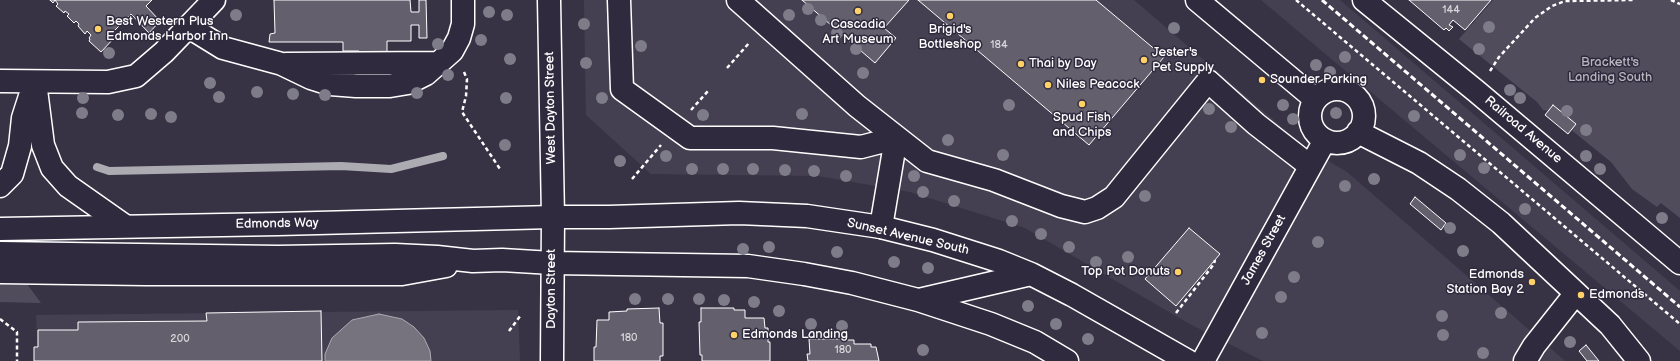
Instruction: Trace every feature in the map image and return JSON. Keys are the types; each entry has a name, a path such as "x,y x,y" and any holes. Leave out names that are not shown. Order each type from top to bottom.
{"main road":[{"path":"0,81 108,82 136,76 164,52 214,0"},
{"path":"189,27 223,48 282,64 311,78 330,84 390,86 408,83 426,74 445,57 459,38 463,24 463,0"},
{"name":"West Dayton Street","path":"549,0 553,217"},
{"path":"619,0 622,89 690,138 773,138 862,147 896,138"},
{"path":"738,0 857,106 927,161 994,180 1061,206 1085,212 1097,208 1114,197 1208,81 1256,124 1310,166"},
{"path":"1197,0 1315,100"},
{"name":"Railroad Avenue","path":"1364,0 1476,91 1680,263"},
{"path":"0,186 12,174 20,146 23,118 35,82"},
{"path":"35,82 43,145 52,168 68,186 126,226"},
{"path":"1337,88 1353,94 1359,100 1363,107 1362,124 1358,132 1347,141 1339,143 1325,140 1317,134 1312,126 1310,112 1315,100 1321,93 1337,88"},
{"path":"1358,132 1419,163 1458,189 1501,223 1610,325 1639,361"},
{"path":"881,228 886,190 896,138"},
{"name":"James Street","path":"1203,361 1325,140"},
{"name":"Sunset Avenue South","path":"553,217 770,214 841,221 881,228 967,250 1030,274 1078,298 1188,361"},
{"name":"Edmonds Way","path":"0,229 553,217"},
{"name":"Dayton Street","path":"552,361 553,217"},
{"path":"0,253 278,257 395,255 552,263 748,266 852,283 918,300 991,324 1035,342 1067,361"},
{"path":"0,272 146,274 402,274 473,260"},
{"path":"918,300 1030,274"},
{"path":"1525,361 1534,346 1576,293"}],"path":[{"path":"1296,0 1680,324"},
{"path":"1476,91 1499,57 1535,18 1552,6 1565,1 1633,0"},
{"path":"1671,0 1680,4"},
{"path":"727,68 751,41"},
{"path":"445,57 462,66 467,79 466,96 462,112 500,169"},
{"path":"688,114 708,91"},
{"path":"632,179 662,145"},
{"path":"1176,313 1211,269 1215,260"},
{"path":"509,331 521,315"},
{"path":"0,319 17,332 17,361"}],"shaded area":[{"path":"584,0 1134,0 1305,147 1347,172 1565,361 1263,361 1188,323 1025,228 910,192 818,176 651,174 586,115"},
{"path":"1261,0 1340,0 1680,291 1680,351"},
{"path":"518,310 520,361 38,361 36,315"},
{"path":"379,314 402,319 414,327 424,338 430,351 431,361 325,361 325,354 332,338 352,320"}],"green space":[{"name":"Brackett's Landing South","path":"1493,0 1680,0 1680,218 1661,203 1657,207 1632,189 1611,162 1548,111 1543,110 1537,102 1459,39"},
{"path":"0,277 22,277 41,303 0,302"}],"building":[{"name":"Best Western Plus Edmonds Harbor Inn","path":"55,0 152,0 146,6 160,21 149,33 131,14 112,33 115,37 101,52 89,41 91,35 87,31 85,34 78,26 79,24 76,21 74,23 67,16 69,14 65,11 64,13 56,6 58,4"},
{"path":"274,0 410,0 411,12 419,12 419,0 426,0 427,38 419,38 419,25 411,25 411,41 387,41 387,76 360,76 359,51 343,51 343,42 269,42 270,34 275,33"},
{"path":"802,0 909,0 884,28 896,38 875,63"},
{"path":"918,0 1096,0 1164,57 1089,145"},
{"path":"1409,0 1491,0 1465,30 1453,20 1449,25 1453,27 1449,31 1446,28 1444,30"},
{"path":"1553,105 1576,124 1568,134 1545,115"},
{"path":"1415,197 1446,223 1441,230 1410,204"},
{"name":"Top Pot Donuts","path":"1189,228 1220,254 1176,306 1145,279"},
{"path":"659,308 660,323 663,323 663,356 660,356 660,361 594,361 597,320 609,320 609,312 627,311 627,309"},
{"name":"Edmonds Landing","path":"701,308 734,308 734,310 745,310 745,318 764,318 765,328 768,328 768,342 770,342 770,361 702,361 702,355 700,355 699,322 701,322"},
{"path":"321,311 322,361 34,361 34,347 38,347 38,330 78,330 78,322 207,321 206,313"},
{"name":"Edmonds Landing","path":"809,339 842,339 854,340 854,344 871,344 871,347 876,347 879,361 808,361 807,354 810,354"},
{"path":"1586,345 1599,361 1587,361 1579,351"}],"waterway":[{"path":"97,167 109,171 341,166 391,169 443,156"}],"railway":[{"path":"1322,0 1680,307"}],"place":[{"name":"Cascadia Art Museum","path":"858,11"},
{"name":"Brigid's Bottleshop","path":"950,16"},
{"name":"Best Western Plus Edmonds Harbor Inn","path":"98,29"},
{"name":"Jester's Pet Supply","path":"1144,60"},
{"name":"Thai by Day","path":"1021,64"},
{"name":"Sounder Parking","path":"1262,80"},
{"name":"Niles Peacock","path":"1048,85"},
{"name":"Spud Fish and Chips","path":"1082,104"},
{"name":"Top Pot Donuts","path":"1178,272"},
{"name":"Edmonds Station Bay 2","path":"1532,282"},
{"name":"Edmonds","path":"1581,295"},
{"name":"Edmonds Landing","path":"734,335"}]}
